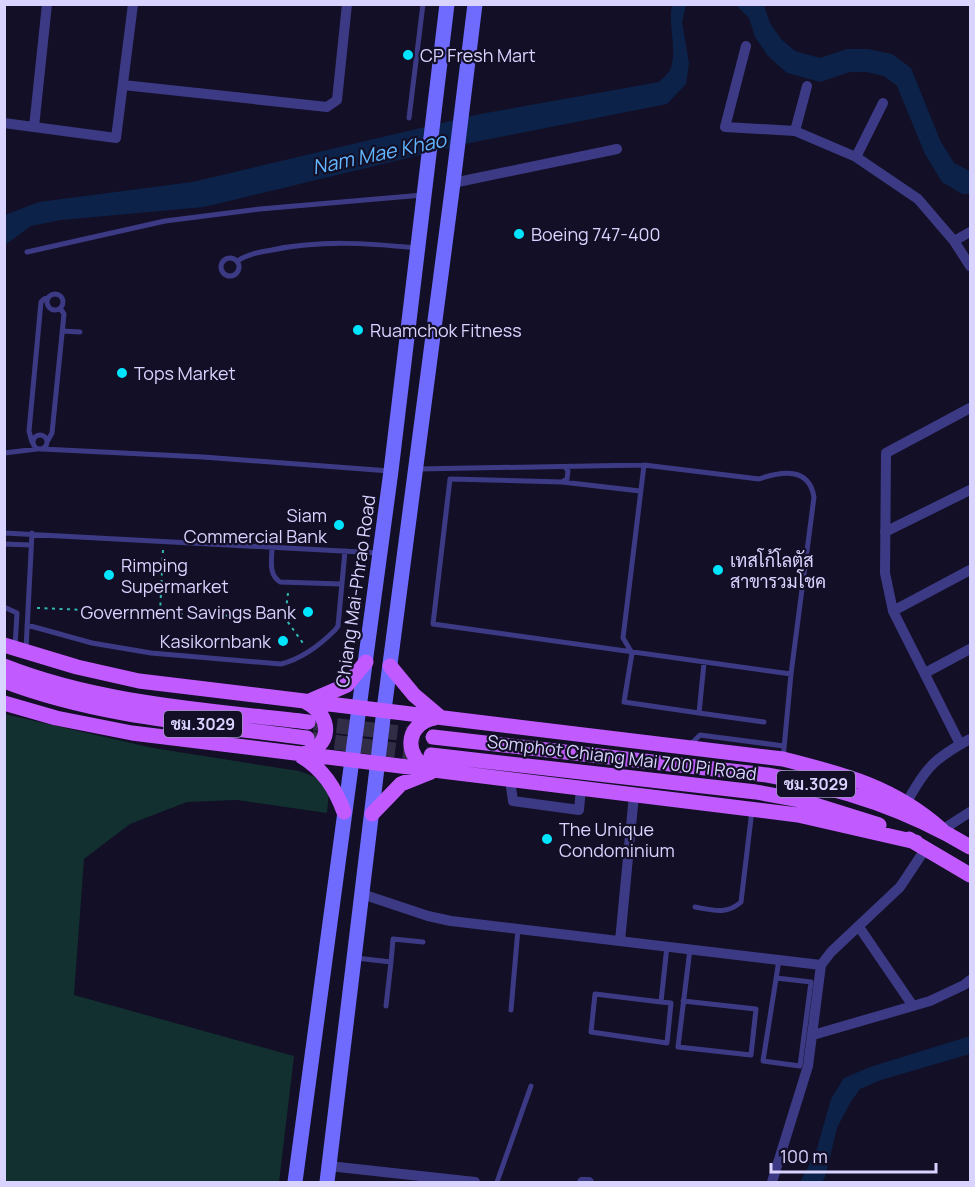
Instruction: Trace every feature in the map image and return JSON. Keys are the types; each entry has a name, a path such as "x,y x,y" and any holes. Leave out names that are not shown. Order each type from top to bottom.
{"main road":[{"name":"Chiang Mai-Phrao Road","path":"295,1182 391,471 447,4"},
{"path":"327,1182 384,710 475,4"},
{"path":"15,649 129,679 688,747 783,752 870,785 907,802 942,830"},
{"path":"306,702 347,685 366,663"},
{"name":"ชม.3029","path":"4,666 66,686 137,701 308,722"},
{"path":"390,666 414,695 442,718"},
{"name":"ชม.3029","path":"4,681 99,709 307,738"},
{"path":"300,755 316,749 325,736 326,727 320,712 306,702"},
{"path":"4,703 97,728 352,762 752,809 835,822 921,845"},
{"path":"434,771 419,763 414,757 411,741 418,725 433,718 442,718"},
{"name":"Somphot Chiang Mai 700 Pi Road","path":"433,737 787,778 856,795 942,830 970,847"},
{"name":"Somphot Chiang Mai 700 Pi Road","path":"431,754 756,792 799,800 873,822 921,845 970,875"},
{"path":"300,755 325,776 337,792 344,812"},
{"path":"372,814 401,784 434,771"}],"street":[{"path":"34,127 47,4"},
{"path":"4,123 116,138 133,4"},
{"path":"123,85 327,107 337,100 347,4"},
{"path":"746,46 725,127 795,131 856,157 918,199 954,241 970,266"},
{"path":"795,131 807,86"},
{"path":"856,157 883,103"},
{"path":"454,176 617,149"},
{"path":"954,241 970,232"},
{"path":"960,744 893,611 885,573 886,453 970,408"},
{"path":"885,532 970,490"},
{"path":"893,611 970,570"},
{"path":"926,673 970,649"},
{"path":"907,802 921,776 934,761 970,738"},
{"path":"510,780 513,801 579,810 581,788"},
{"path":"620,941 634,795"},
{"path":"942,830 970,812"},
{"path":"772,1182 804,1083 813,1035 821,965 831,952 900,887 921,845"},
{"path":"362,894 439,918 821,965"},
{"path":"859,927 913,1006"},
{"path":"813,1035 930,1001 970,980"},
{"path":"329,1166 476,1182"},
{"path":"582,1182 589,1182"}],"lane":[{"path":"409,118 423,4"},
{"path":"27,252 165,221 260,209 424,194"},
{"path":"237,261 247,255 301,244 337,242 418,248"},
{"path":"39,449 32,442 29,432 41,302 54,294 59,295 63,301 60,308"},
{"path":"48,298 47,304 50,308 60,308"},
{"path":"39,449 45,447 51,433 64,314 60,308"},
{"path":"62,331 80,332"},
{"path":"32,442 39,435 44,436 47,442"},
{"path":"4,453 39,449 203,457 391,471"},
{"path":"416,469 644,465 759,479 771,474 801,476 810,484 814,497 783,752"},
{"path":"644,465 622,639 632,653 624,702 764,722"},
{"path":"562,482 567,479 568,471 565,466"},
{"path":"640,491 562,482 450,478 433,624 791,674"},
{"path":"4,533 380,553"},
{"path":"15,649 27,625 32,533"},
{"path":"4,544 31,545"},
{"path":"272,547 271,570 274,578 280,582 341,584"},
{"path":"27,625 92,643 151,653 281,664 290,662 328,637 338,626 345,551"},
{"path":"4,607 17,613 28,611"},
{"path":"15,649 17,613"},
{"path":"699,713 704,663"},
{"path":"695,907 722,911 734,908 741,902 752,809"},
{"path":"511,1010 518,929"},
{"path":"386,1006 393,939 423,942"},
{"path":"661,1002 667,946"},
{"path":"683,1001 756,1009 751,1055 678,1047 683,1001 690,949"},
{"path":"354,957 391,962"},
{"path":"776,978 811,982 800,1066 763,1061 776,978 779,960"},
{"path":"595,994 661,1002 671,1003 667,1043 591,1032 595,994"},
{"path":"497,1182 531,1086"}],"path":[{"path":"160,613 163,541"},
{"path":"288,593 285,618 308,651"},
{"path":"28,611 285,618"}],"green space":[{"path":"4,714 153,748 299,771 318,778 329,791 327,813 237,800 187,802 130,824 84,859 74,995 294,1056 279,1182 5,1182"}],"water":[{"name":"Nam Mae Khao","path":"672,5 686,5 682,22 689,63 686,84 667,104 470,143 204,207 61,220 31,226 5,245 5,215 39,202 192,182 480,114 659,82 670,70 673,60"},
{"path":"736,5 764,5 770,23 781,39 795,51 820,58 847,49 868,49 892,54 911,68 940,140 954,163 970,171 970,194 962,194 942,182 925,154 897,86 884,76 866,72 850,72 820,82 787,73 768,56 755,37 749,18"},
{"path":"970,1036 970,1054 881,1080 860,1089 837,1128 822,1182 800,1182 816,1152 831,1099 844,1078 870,1067"}],"tunnel":[{"path":"314,723 433,737"},
{"path":"312,739 431,755"}],"place":[{"name":"CP Fresh Mart","path":"408,55"},
{"name":"Boeing 747-400","path":"519,234"},
{"name":"Ruamchok Fitness","path":"358,330"},
{"name":"Tops Market","path":"122,373"},
{"name":"Siam Commercial Bank","path":"339,525"},
{"name":"เทสโก้โลตัส สาขารวมโชค","path":"718,570"},
{"name":"Rimping Supermarket","path":"109,575"},
{"name":"Government Savings Bank","path":"308,612"},
{"name":"Kasikornbank","path":"283,641"},
{"name":"The Unique Condominium","path":"547,839"}]}
